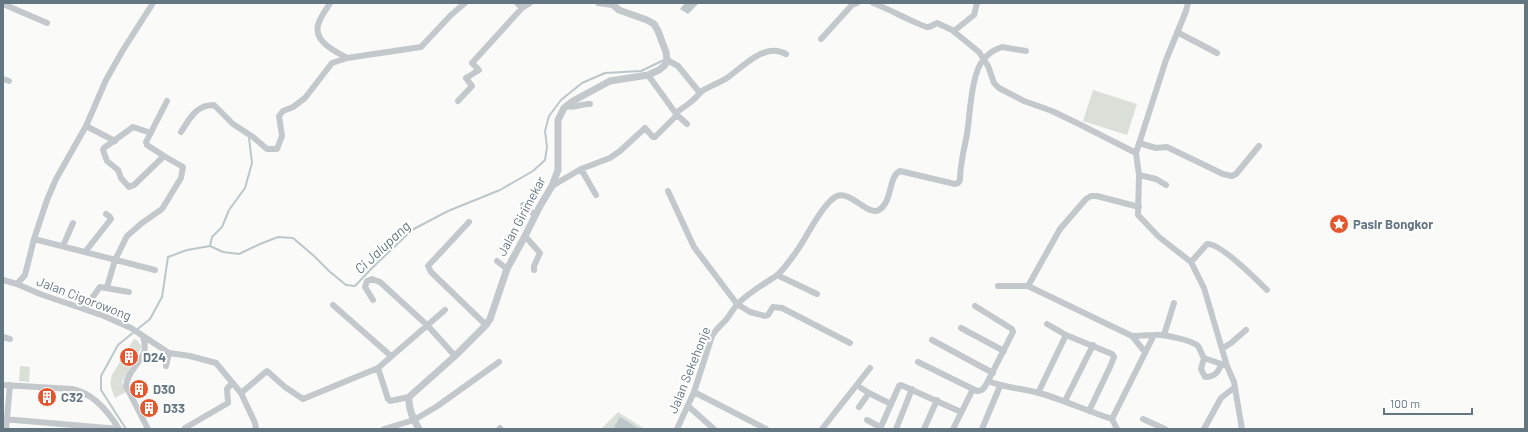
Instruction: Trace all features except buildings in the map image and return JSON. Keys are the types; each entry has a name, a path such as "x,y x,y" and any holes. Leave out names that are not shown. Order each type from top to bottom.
{"street":[{"path":"17,284 24,275 47,200 56,179 86,126 123,50 153,3"},
{"path":"330,3 318,25 318,34 324,44 347,58"},
{"path":"181,132 192,115 205,105 214,105 233,124 253,136 267,149 277,149 282,136 279,116 283,111 293,107 305,98 332,63 347,58 421,47 451,15 465,3"},
{"path":"517,3 522,8"},
{"path":"458,101 472,86 466,78 479,70 472,63 522,8 530,3"},
{"path":"598,3 612,4 619,10 654,24 666,52 667,60 682,70 700,93"},
{"path":"821,39 852,5 857,3"},
{"path":"873,3 898,13 921,25 928,27 937,23 954,31 984,58 994,82 999,88 1024,101 1052,111 1131,149 1136,153"},
{"path":"954,31 974,14 977,3"},
{"path":"1188,3 1166,60 1136,153 1138,176 1138,215 1159,237 1191,262 1204,288 1223,348 1224,365 1235,387 1242,429"},
{"path":"5,4 47,23"},
{"path":"1177,32 1217,53"},
{"path":"984,58 1002,47 1026,52"},
{"path":"552,186 581,169 610,158 645,128 653,137 655,137 676,114 694,100 700,93 727,78 761,54 771,51 786,54"},
{"name":"Jalan Sekehonje","path":"677,429 694,392 712,336 718,326 726,320 738,303 777,275 795,254 817,218 836,197 841,195 846,196 870,210 879,210 888,200 897,173 900,171 955,184 958,183 960,180 962,157 978,68 984,58"},
{"name":"Jalan Girimekar","path":"410,397 486,325 493,314 498,292 507,269 552,186 558,170 558,120 564,108 573,101 610,81 648,75 659,70 665,65 667,60"},
{"path":"648,75 676,114 687,124"},
{"path":"107,287 115,260 127,236 142,222 162,209 181,178 183,167 146,143 167,101"},
{"path":"567,106 573,107 590,104"},
{"path":"86,126 115,141"},
{"path":"151,133 133,127 104,148 103,150 107,161 118,170 121,178 129,187 134,186 164,156"},
{"path":"1139,143 1156,148 1167,147 1223,174 1232,176 1236,174 1259,146"},
{"path":"581,169 596,195"},
{"path":"1138,176 1156,179 1166,184"},
{"path":"668,191 694,247 738,303 750,312 765,316 768,315 773,307 782,308 850,343"},
{"path":"1028,286 1060,229 1091,196 1097,196 1139,208"},
{"path":"523,205 535,215"},
{"path":"85,252 111,219 106,214"},
{"path":"469,222 428,266 431,272 486,325"},
{"path":"63,246 72,223"},
{"path":"526,236 540,252 534,266 534,270"},
{"path":"34,239 155,270"},
{"path":"1191,262 1207,244 1210,243 1232,258 1267,290"},
{"path":"497,261 507,269"},
{"path":"777,275 817,294"},
{"path":"373,300 365,287 367,281 372,279 380,282 428,326 455,356"},
{"name":"Jalan Cigorowong","path":"3,280 84,309 131,328 169,352 216,363 241,393 255,423 256,429"},
{"path":"998,286 1028,286 1132,336 1145,352"},
{"path":"84,309 98,287 107,287 129,292"},
{"path":"1164,335 1174,303"},
{"path":"333,305 390,356"},
{"path":"918,362 977,391 982,390 993,373 1013,335 1012,329 974,306"},
{"path":"241,393 267,371 285,387 303,399 378,368 390,356 428,326 445,310"},
{"path":"1047,324 1066,335 1112,354 1114,357 1089,411"},
{"path":"961,328 1004,351"},
{"path":"1223,348 1246,330"},
{"path":"143,335 145,346 144,353 130,373 126,381 126,386 148,429"},
{"path":"1038,393 1066,335"},
{"path":"1112,419 1154,335"},
{"path":"1132,336 1164,335 1198,346 1204,358 1201,369 1205,377 1212,377 1224,365"},
{"path":"3,337 10,339"},
{"path":"932,340 993,373"},
{"path":"1065,401 1093,345"},
{"path":"166,366 169,352"},
{"path":"1204,358 1224,365"},
{"path":"384,429 414,420 436,407 499,362"},
{"path":"378,368 390,402 410,397 409,403 414,420 420,429"},
{"path":"822,429 870,368"},
{"path":"988,381 1000,386 1038,393 1065,401 1112,419 1117,429"},
{"path":"185,428 228,403 227,389 232,383"},
{"path":"6,429 6,385 72,388 80,390 100,404 111,416 119,429"},
{"path":"867,420 880,428 899,386 901,385 961,412"},
{"path":"982,429 1000,386"},
{"path":"1204,429 1221,398 1235,387"},
{"path":"861,388 869,394 891,404"},
{"path":"896,429 912,389"},
{"path":"953,429 973,389"},
{"path":"694,392 766,429"},
{"path":"859,408 869,394"},
{"path":"924,429 937,400"},
{"path":"688,406 714,429"},
{"path":"5,419 119,429"},
{"path":"1143,419 1165,429"}],"shaded area":[{"path":"685,3 699,3 688,14 680,9"},
{"path":"1093,90 1137,104 1127,135 1083,121"},
{"path":"134,339 137,340 142,347 136,356 127,350"},
{"path":"123,357 133,363 122,382 126,392 115,398 112,391 111,381 113,373"},
{"path":"20,366 30,367 29,382 19,381"},
{"path":"618,412 645,429 601,429"},
{"path":"620,417 639,429 618,429 614,427"}],"waterway":[{"name":"Ci Jalupang","path":"126,429 101,390 101,376 118,345 150,319 162,297 168,257 187,250 210,246 223,252 239,254 278,237 293,238 346,285 355,286 412,230 448,211 500,190 533,171 545,160 547,147 545,131 549,116 561,100 582,83 605,73 641,71 664,60"},
{"path":"210,246 212,237 222,227 229,210 245,188 252,163 249,138"}],"place":[{"name":"Pasir Bongkor","path":"1339,224"},
{"name":"D24","path":"129,357"},
{"name":"D30","path":"139,389"},
{"name":"C32","path":"47,397"},
{"name":"D33","path":"149,408"}]}
